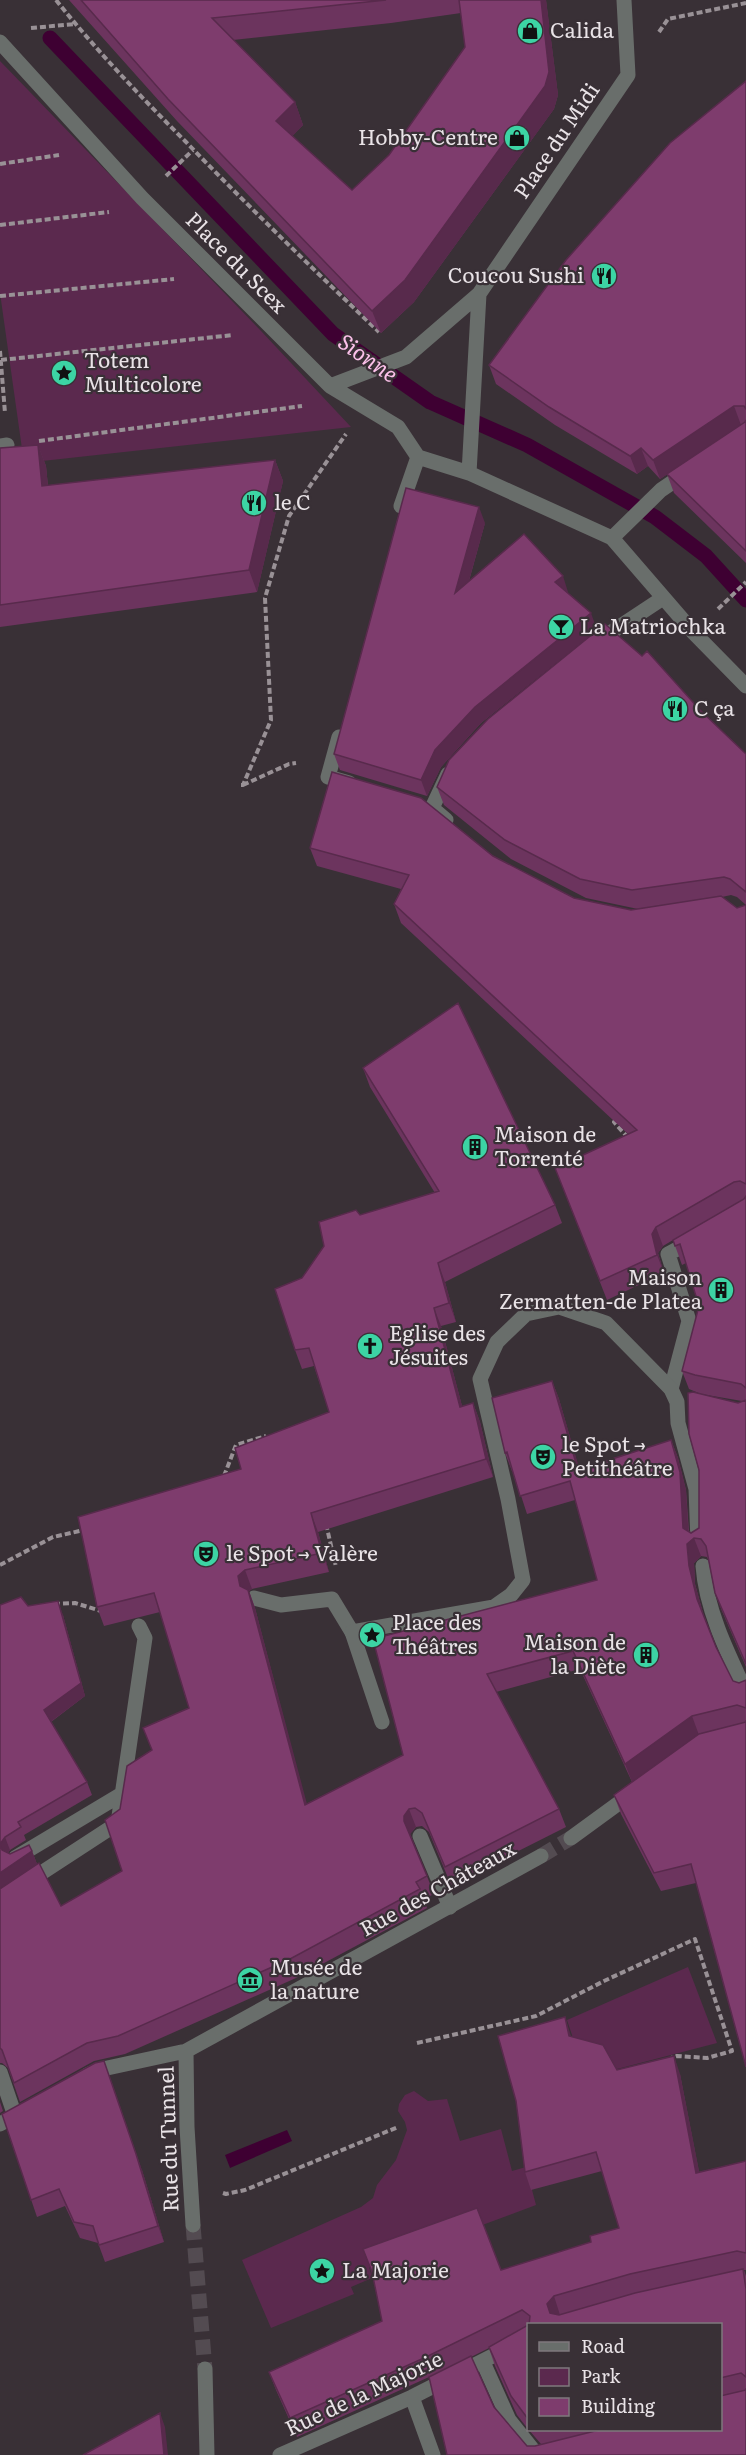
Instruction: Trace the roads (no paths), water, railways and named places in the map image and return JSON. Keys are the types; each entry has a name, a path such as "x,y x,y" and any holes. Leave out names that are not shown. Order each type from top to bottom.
{"street":[{"name":"Place du Midi","path":"330,386 406,357 479,294 627,75 624,0"},
{"name":"Place du Scex","path":"0,42 142,198 330,386 398,427 418,458"},
{"path":"468,473 479,294"},
{"path":"397,521 418,458 468,473 612,538 663,598 746,686"},
{"path":"612,538 661,490 699,465"},
{"path":"588,649 606,634 663,598"},
{"path":"342,725 328,777 363,788"},
{"path":"452,769 426,807 459,830"},
{"path":"698,1542 696,1488 678,1423 674,1396 689,1321 668,1254 707,1233"},
{"path":"352,1632 494,1607 511,1595 523,1580 508,1499 480,1379 497,1342 526,1314 559,1307 606,1323 674,1396 696,1401"},
{"path":"703,1566 704,1589 730,1659 746,1692"},
{"path":"254,1598 281,1605 332,1599 352,1632 382,1722"},
{"path":"0,1900 118,1822 145,1638 139,1626"},
{"path":"571,1838 650,1781"},
{"path":"15,1858 122,1794"},
{"path":"420,1836 450,1907"},
{"name":"Rue des Châteaux","path":"77,2081 98,2070 186,2051 541,1856"},
{"name":"Rue du Tunnel","path":"186,2051 187,2127 193,2225"},
{"path":"0,2072 15,2116"},
{"path":"0,2124 36,2104"},
{"name":"Rue de la Majorie","path":"280,2455 412,2397 527,2339"},
{"path":"483,2362 510,2420 542,2454"},
{"path":"205,2369 207,2455"},
{"path":"412,2397 433,2455"}],"waterway":[{"name":"Sionne","path":"50,38 333,334 430,402 527,445 655,517 706,556 746,600"}],"tunnel":[{"path":"541,1856 571,1838"},
{"path":"193,2225 205,2369"}],"place":[{"name":"Calida","path":"530,31"},
{"name":"Hobby-Centre","path":"517,138"},
{"name":"Coucou Sushi","path":"604,276"},
{"name":"Totem Multicolore","path":"64,373"},
{"name":"le C","path":"254,503"},
{"name":"La Matriochka","path":"561,627"},
{"name":"C ça","path":"675,709"},
{"name":"Maison de Torrenté","path":"475,1147"},
{"name":"Maison Zermatten-de Platea","path":"721,1290"},
{"name":"Eglise des Jésuites","path":"370,1346"},
{"name":"le Spot → Petithéâtre","path":"543,1457"},
{"name":"le Spot → Valère","path":"206,1554"},
{"name":"Place des Théâtres","path":"372,1635"},
{"name":"Maison de la Diète","path":"646,1655"},
{"name":"Musée de la nature","path":"250,1980"},
{"name":"La Majorie","path":"322,2271"}]}
